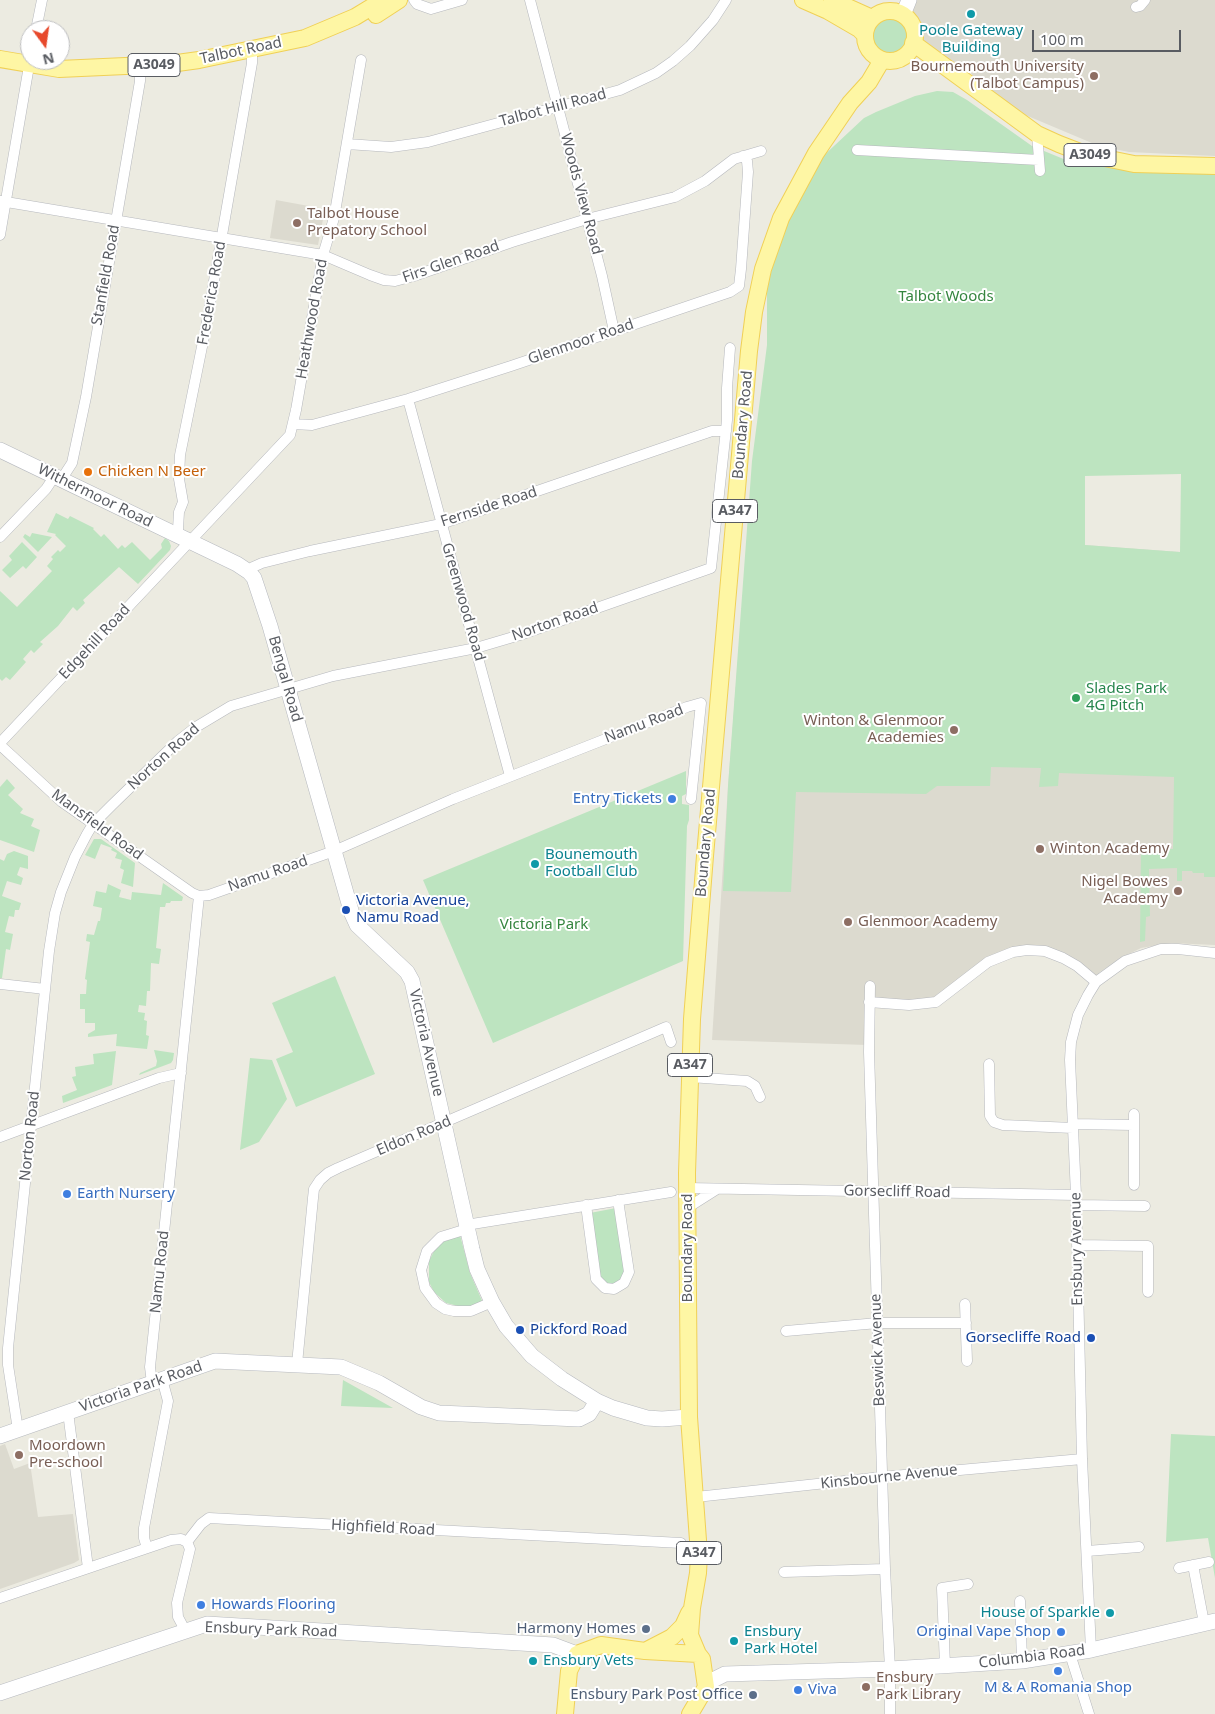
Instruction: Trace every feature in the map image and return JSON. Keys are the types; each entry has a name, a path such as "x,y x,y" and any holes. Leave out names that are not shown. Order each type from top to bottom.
{"main road":[{"name":"Talbot Road","path":"70,69 140,66 199,60 305,38 355,17 383,0"},
{"name":"A3049","path":"305,38 357,25 399,0"},
{"path":"803,0 836,16 859,29 865,35"},
{"path":"832,0 872,18"},
{"path":"902,7 914,32 911,49 896,61 878,58 867,47 865,35 872,18 886,11 902,7"},
{"name":"A3049","path":"911,49 981,94 1037,134 1085,154 1134,164 1215,166"},
{"name":"Boundary Road","path":"700,1657 690,1635 699,1554 689,1417 687,1208 695,1188 690,1077 692,1019 748,360 754,312 763,269 781,218 816,153 878,58"},
{"name":"Talbot Road","path":"0,59 20,61"},
{"name":"Boundary Road","path":"645,1650 672,1637 683,1626 692,1608"},
{"path":"565,1714 569,1672 577,1654 601,1645 700,1657"},
{"name":"A347","path":"700,1657 706,1687"},
{"path":"695,1712 706,1687"}],"street":[{"path":"38,20 42,0"},
{"path":"414,0 417,4 431,9 462,0"},
{"name":"Woods View Road","path":"530,0 602,276 614,331"},
{"name":"Talbot Hill Road","path":"347,144 378,147 428,142 620,90 656,73 673,61 690,46 713,20 726,0"},
{"path":"1136,7 1140,6 1145,0"},
{"name":"Frederica Road","path":"185,539 178,529 179,512 183,502 178,479 180,456 206,327 252,63 252,49"},
{"name":"Heathwood Road","path":"185,539 290,435 323,255 334,218 361,60"},
{"name":"Stanfield Road","path":"0,537 58,479 72,462 86,397 140,82 140,66"},
{"path":"0,235 3,202 28,70"},
{"path":"1037,134 1040,171"},
{"path":"857,150 1039,160"},
{"name":"Firs Glen Road","path":"3,202 323,255 370,275 384,280 395,281 587,219 676,198 705,181 734,159 761,151"},
{"name":"Glenmoor Road","path":"293,424 312,425 408,399 730,292 739,286 748,172 747,161 743,156"},
{"name":"Norton Road","path":"18,1430 8,1365 8,1348 51,932 61,892 75,857 93,824 178,741 196,727 231,706 333,676 476,648 520,635 710,568 720,500 730,348"},
{"name":"Greenwood Road","path":"408,399 510,776"},
{"name":"Fernside Road","path":"248,572 262,563 310,551 441,524 712,431 726,431"},
{"name":"Withermoor Road","path":"0,450 185,539"},
{"name":"Bengal Road","path":"185,539 236,564 254,578 261,595 334,851"},
{"name":"Edgehill Road","path":"0,744 185,539"},
{"name":"Namu Road","path":"147,1548 144,1528 168,1401 150,1367 200,896 209,895 334,851 415,814 687,707 701,704 692,799"},
{"name":"Mansfield Road","path":"0,744 56,796 192,893 200,896"},
{"name":"Victoria Avenue","path":"334,851 352,914 357,925 406,972 412,981 477,1269 492,1302 506,1326 532,1356 562,1379 596,1401 647,1418 689,1417"},
{"name":"Ensbury Avenue","path":"1091,1650 1082,1459 1078,1245 1070,1060 1071,1042 1078,1014 1096,982 1125,961 1161,949 1215,952"},
{"path":"870,1002 909,1005 936,1002 988,962 1013,952 1042,951 1063,958 1077,966 1096,982"},
{"path":"0,984 45,989"},
{"name":"Beswick Avenue","path":"870,986 869,1033 890,1714"},
{"name":"Eldon Road","path":"297,1364 314,1189 328,1173 666,1027 671,1042"},
{"path":"988,1064 990,1116 994,1122 1003,1125 1134,1125"},
{"path":"0,1137 159,1078 181,1073"},
{"path":"690,1077 747,1081 756,1086 760,1098"},
{"path":"1134,1114 1134,1185"},
{"name":"Gorsecliff Road","path":"695,1188 874,1192 1076,1200 1145,1206"},
{"path":"687,1208 718,1188"},
{"path":"492,1302 471,1311 445,1309 436,1303 425,1288 422,1270 428,1251 441,1237 467,1227 586,1205 671,1192"},
{"path":"586,1205 596,1279 605,1288 614,1289 624,1283 629,1272 618,1200"},
{"path":"1078,1245 1148,1246 1148,1292"},
{"path":"965,1304 967,1361"},
{"path":"786,1331 878,1323 966,1323"},
{"name":"Victoria Park Road","path":"0,1436 215,1361 335,1366 347,1369 379,1383 421,1407 439,1413 579,1419 589,1414 596,1401"},
{"path":"68,1412 88,1568"},
{"name":"Kinsbourne Avenue","path":"696,1497 882,1477 1082,1459"},
{"name":"Highfield Road","path":"187,1542 200,1524 209,1518 681,1543"},
{"path":"0,1598 171,1540 181,1539 187,1542 190,1549 177,1603 178,1618 185,1630"},
{"path":"1087,1551 1139,1547"},
{"path":"1179,1568 1209,1562"},
{"path":"1193,1565 1209,1622"},
{"path":"784,1572 885,1569"},
{"path":"945,1666 942,1588 968,1584"},
{"path":"1020,1601 1022,1661"},
{"name":"Columbia Road","path":"725,1674 890,1669 1022,1661 1091,1650 1209,1622"},
{"name":"Ensbury Park Road","path":"0,1693 207,1624 553,1645 577,1654"},
{"path":"553,1645 569,1672"},
{"path":"1070,1654 1089,1714"},
{"path":"700,1657 714,1669 725,1674"},
{"path":"706,1687 715,1679 725,1674"}],"shaded area":[{"name":"Bournemouth University (Talbot Campus)","path":"909,0 1215,0 1215,156 1129,152 1099,146 1004,106 976,80 962,62 952,73 914,37 912,25 903,16"},
{"name":"Talbot House Prepatory School","path":"276,200 325,209 318,245 270,238"},
{"name":"Winton & Glenmoor Academies","path":"1085,476 1085,545 1180,552 1174,765 1174,845 1215,828 1215,945 1171,943 1141,948 1100,972 1093,980 1045,951 1000,957 936,1002 870,1002 867,1045 712,1040 728,786 752,480"},
{"path":"5,1444 14,1469 30,1463 38,1517 73,1514 79,1560 0,1589 0,1446"}],"green space":[{"path":"890,11 900,13 908,18 913,26 915,36 913,46 908,54 900,59 890,61 880,59 872,54 867,46 865,36 867,26 872,18 880,13"},
{"name":"Talbot Woods","path":"937,91 953,92 1032,146 1078,165 1215,172 1215,877 1204,877 1204,873 1182,871 1182,881 1177,881 1177,868 1149,869 1150,916 1146,917 1145,941 1140,942 1141,848 1173,849 1174,777 1059,773 1058,786 1039,787 1041,768 991,767 990,786 937,786 926,794 796,792 791,892 723,891 728,786 752,461 767,345 767,287 783,228 820,159 864,118 915,96","holes":["1181,474 1180,552 1085,545 1085,476"]},
{"path":"56,513 68,519 70,516 94,528 101,537 104,534 118,549 122,545 125,548 132,542 150,560 162,548 161,544 165,538 169,541 170,550 138,584 119,567 83,600 85,603 77,611 73,607 58,626 40,642 43,644 34,653 31,650 23,659 26,662 10,680 6,677 2,681 0,679 0,591 17,607 52,571 47,566 53,559 51,557 58,550 60,552 66,546 56,534 47,532"},
{"path":"32,533 52,537 38,552 23,537 25,534 30,537"},
{"path":"22,542 37,557 26,569 23,566 10,578 2,570 12,560 9,556"},
{"name":"Victoria Park","path":"686,771 686,794 682,796 682,804 689,805 689,820 687,826 683,961 493,1043 423,880"},
{"path":"7,779 15,788 8,795 23,809 20,813 34,819 31,826 40,830 34,852 0,840 0,787"},
{"path":"94,839 101,839 135,863 133,887 121,883 124,870 120,868 122,860 115,858 117,853 111,850 112,848 101,844 95,859 85,855"},
{"path":"14,851 28,856 28,869 20,867 17,875 23,878 21,885 7,881 2,896 21,903 19,910 15,910 14,917 9,916 5,932 13,934 10,950 6,949 2,978 0,978 0,859 4,861 7,854"},
{"path":"163,883 183,897 182,901 171,901 166,903 165,907 160,907 156,948 161,949 159,964 151,963 150,991 147,991 146,1006 139,1005 138,1012 145,1013 144,1020 147,1021 146,1035 149,1036 147,1049 116,1046 117,1034 88,1037 88,1034 95,1030 95,1023 85,1023 85,1009 80,1009 80,994 86,994 87,980 85,979 90,942 86,941 87,934 94,935 98,921 100,921 102,908 93,906 96,891 106,893 108,884 121,890 119,897 131,900 132,892 161,895"},
{"path":"335,976 375,1074 296,1107 276,1059 293,1052 272,1003"},
{"path":"154,1050 174,1053 173,1060 171,1063 139,1075 156,1066 157,1061"},
{"path":"116,1051 112,1085 63,1103 62,1096 77,1090 72,1077 76,1076 75,1067 94,1064 93,1054"},
{"path":"250,1058 272,1060 287,1099 259,1142 240,1150"},
{"path":"616,1208 625,1267 624,1275 617,1284 609,1285 600,1278 590,1213"},
{"path":"460,1235 470,1273 483,1303 478,1306 462,1307 446,1303 434,1292 429,1282 429,1261 434,1251 442,1242"},
{"path":"343,1380 393,1408 341,1406"},
{"path":"1171,1434 1215,1436 1215,1578 1208,1538 1166,1542"}],"place":[{"name":"Poole Gateway Building","path":"971,14"},
{"name":"Bournemouth University (Talbot Campus)","path":"1094,76"},
{"name":"Talbot House Prepatory School","path":"297,223"},
{"name":"Chicken N Beer","path":"88,472"},
{"name":"Slades Park 4G Pitch","path":"1076,698"},
{"name":"Winton & Glenmoor Academies","path":"954,730"},
{"name":"Entry Tickets","path":"672,799"},
{"name":"Winton Academy","path":"1040,849"},
{"name":"Bounemouth Football Club","path":"535,864"},
{"name":"Nigel Bowes Academy","path":"1178,891"},
{"name":"Victoria Avenue, Namu Road","path":"346,910"},
{"name":"Glenmoor Academy","path":"848,922"},
{"name":"Earth Nursery","path":"67,1194"},
{"name":"Pickford Road","path":"520,1330"},
{"name":"Gorsecliffe Road","path":"1091,1338"},
{"name":"Moordown Pre-school","path":"19,1455"},
{"name":"Howards Flooring","path":"201,1605"},
{"name":"House of Sparkle","path":"1110,1613"},
{"name":"Harmony Homes","path":"646,1629"},
{"name":"Original Vape Shop","path":"1061,1632"},
{"name":"Ensbury Park Hotel","path":"734,1641"},
{"name":"Ensbury Vets","path":"533,1661"},
{"name":"M & A Romania Shop","path":"1058,1671"},
{"name":"Ensbury Park Library","path":"866,1687"},
{"name":"Viva","path":"798,1690"},
{"name":"Ensbury Park Post Office","path":"753,1695"}]}
